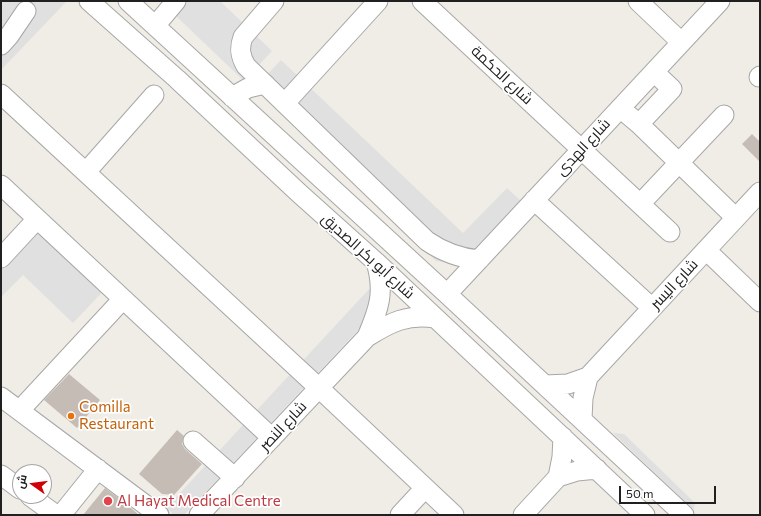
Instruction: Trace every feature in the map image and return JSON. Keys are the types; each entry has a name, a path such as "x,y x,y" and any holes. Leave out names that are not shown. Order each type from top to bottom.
{"street":[{"name":"شارع أبو بكر الصديق","path":"89,1 177,79 300,194 376,262 645,515"},
{"name":"شارع أبو بكر الصديق","path":"128,1 447,294 684,515"},
{"path":"155,26 176,1"},
{"path":"274,1 243,37 240,49 246,66 418,234 446,252 457,256 479,260"},
{"path":"285,103 378,1"},
{"name":"شارع الحكمة","path":"422,1 670,232"},
{"path":"638,1 681,42"},
{"name":"شارع الهدى","path":"447,294 720,1"},
{"path":"1,45 26,11"},
{"path":"639,124 672,89 654,72"},
{"path":"232,97 248,88 265,84"},
{"path":"1,94 454,515"},
{"path":"86,172 154,95"},
{"path":"620,108 639,124 736,218"},
{"path":"640,204 724,115"},
{"path":"362,216 366,199 366,182"},
{"path":"1,185 272,438"},
{"name":"شارع اليسر","path":"545,385 568,384 588,377 760,192"},
{"path":"534,200 652,308"},
{"path":"1,258 37,219"},
{"path":"706,250 760,302"},
{"name":"شارع النصر","path":"367,336 379,307 381,296 381,284 376,262"},
{"path":"20,410 123,299"},
{"name":"شارع النصر","path":"199,515 367,336 388,324 403,318 435,318"},
{"name":"شارع اليسر","path":"582,420 583,398 588,377"},
{"path":"1,397 159,515"},
{"path":"558,477 562,457 563,437"},
{"path":"193,441 235,478"},
{"path":"61,515 98,469"},
{"path":"523,515 558,477 577,471 597,469"},
{"path":"1,475 12,483"},
{"path":"400,515 425,488"},
{"path":"41,504 56,515"}],"shaded area":[{"path":"4,1 67,1 1,70 1,4"},
{"path":"179,1 220,1 272,51 244,81 176,16"},
{"path":"281,60 463,233 507,188 521,201 470,257 452,263 436,261 254,88"},
{"path":"45,221 110,284 73,323 23,275 1,297 1,268"},
{"path":"372,286 379,293 360,328 184,515 174,515 166,508"},
{"path":"613,433 624,434 695,503 694,510"}],"building":[{"path":"752,134 760,142 760,162 742,144"},
{"path":"69,374 100,400 77,428 44,400"},
{"path":"177,430 184,436 182,444 185,449 202,464 174,495 162,494 139,474"},
{"name":"Al Hayat Medical Centre","path":"105,488 125,503 139,515 83,515"}],"place":[{"name":"Comilla Restaurant","path":"71,416"},
{"name":"Al Hayat Medical Centre","path":"108,501"}]}
